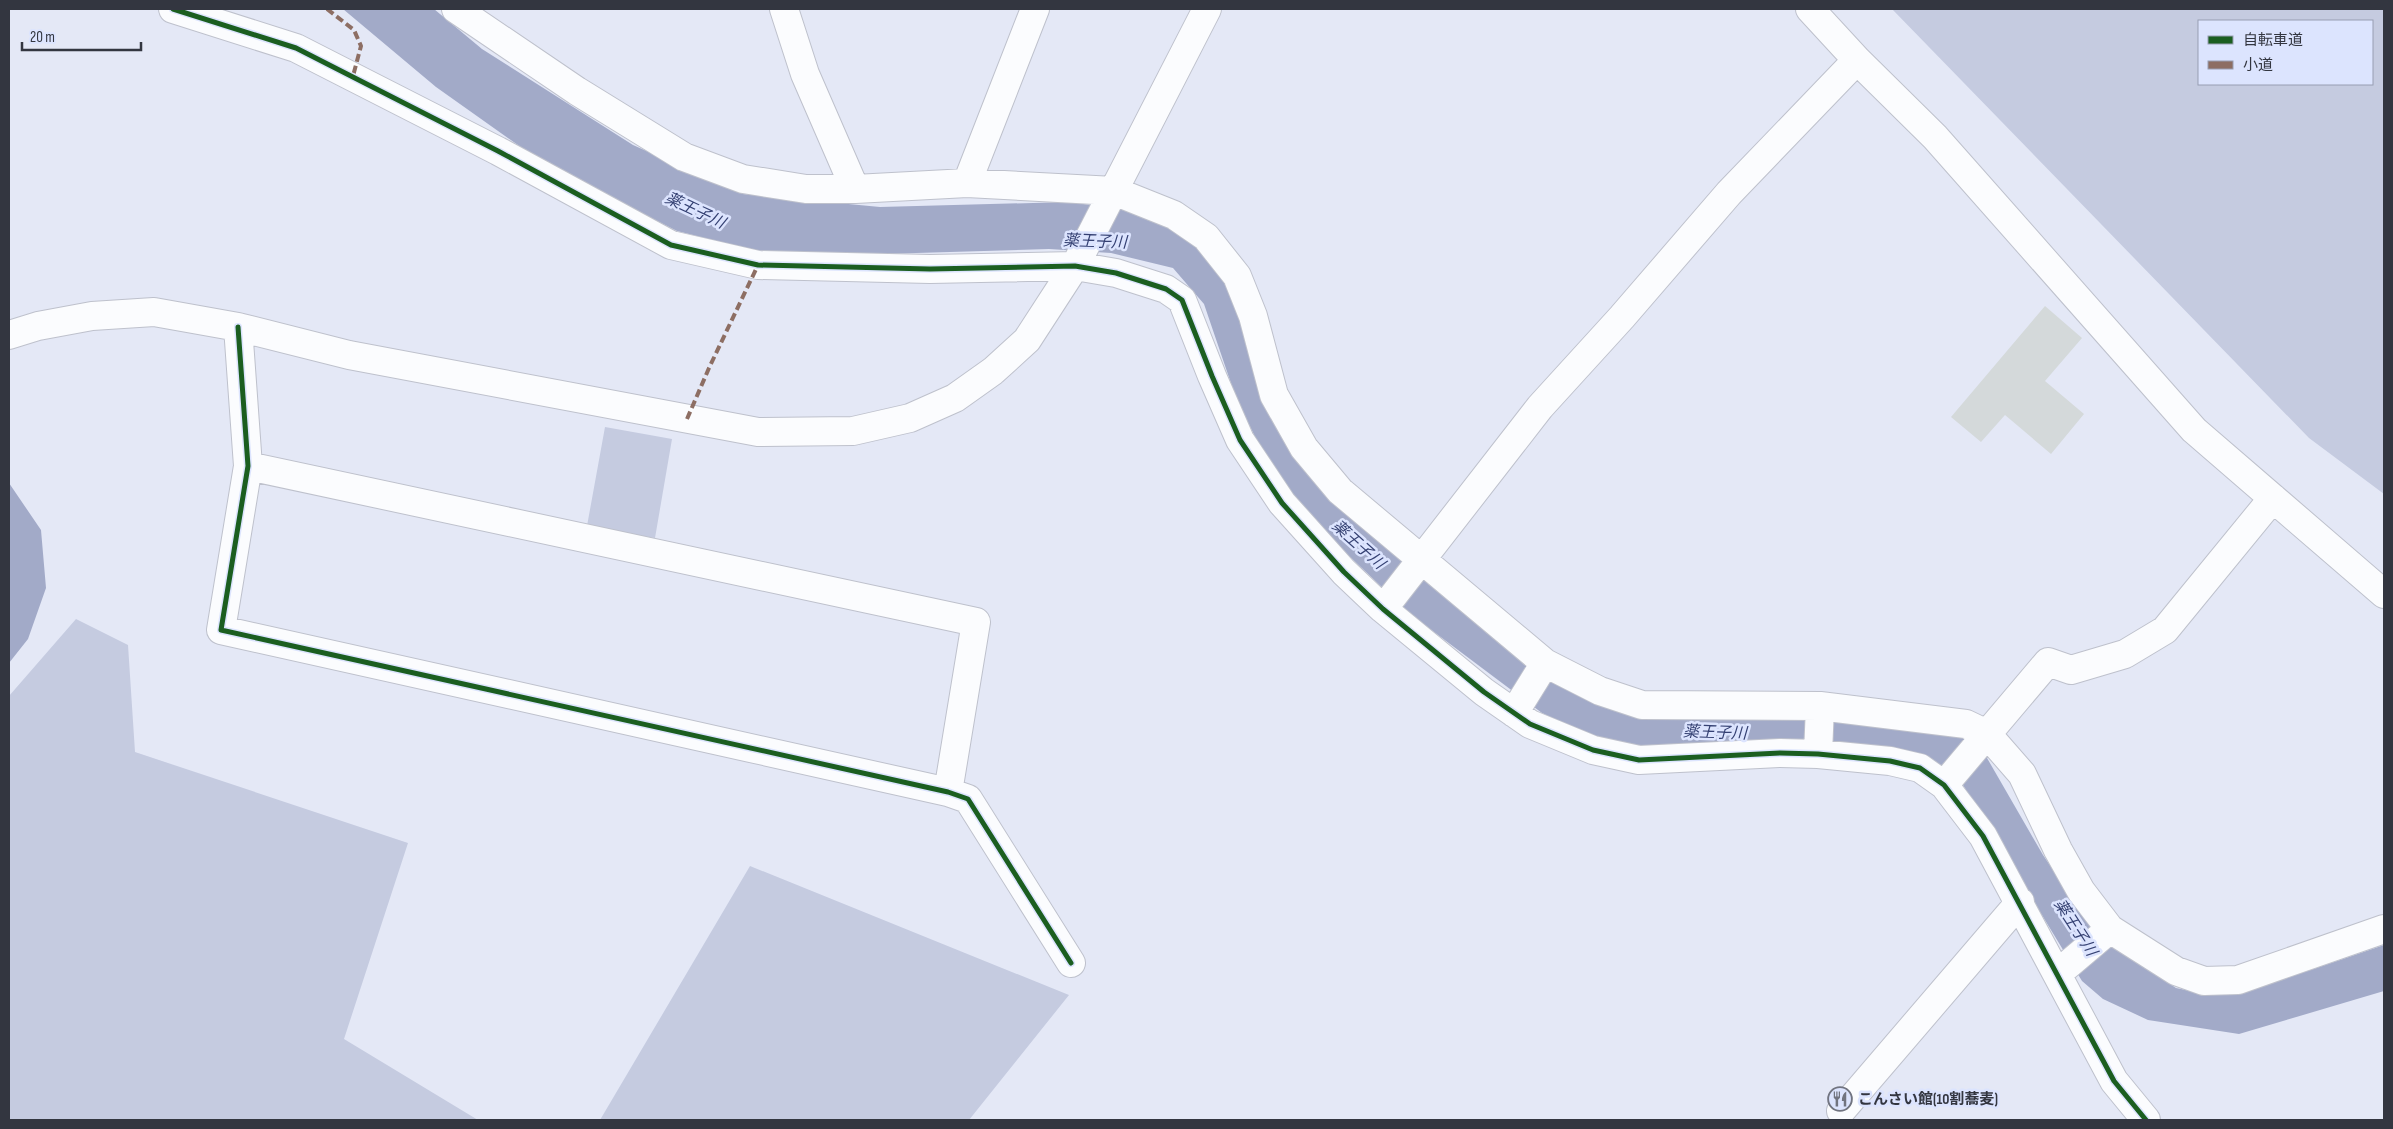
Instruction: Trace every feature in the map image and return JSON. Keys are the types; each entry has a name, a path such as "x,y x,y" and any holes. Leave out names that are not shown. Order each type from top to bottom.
{"street":[{"path":"173,9 296,48 498,151 670,245 758,265 930,269 1075,266 1116,273 1166,288 1182,300 1240,440 1282,503 1344,572 1383,609 1484,692 1530,724 1592,750 1639,760 1780,753 1818,754 1890,761 1920,768 1944,785 1983,836 2020,902 2114,1081 2146,1120"},
{"path":"456,9 577,91 684,157 743,179 806,188 855,189 967,183 1114,192 1174,215 1206,237 1237,276 1253,316 1274,395 1304,448 1340,491 1545,663 1600,691 1642,705 1820,706 1966,724 1986,734 2022,774 2058,850 2082,891 2110,929 2176,971 2204,981 2238,980 2384,929"},
{"path":"784,9 805,74 855,189"},
{"path":"967,183 1035,9"},
{"path":"9,335 38,326 92,316 154,312 238,327 349,355 758,432 853,430 910,418 955,398 993,370 1027,340 1075,266 1208,9"},
{"path":"1810,9 1857,60 1941,145 2194,430 2384,594"},
{"path":"1383,609 1540,407 1622,317 1729,193 1857,60"},
{"path":"238,327 248,466 221,630 948,792 968,799 1071,963"},
{"path":"248,466 976,622 948,792"},
{"path":"1944,785 2048,662 2071,670 2125,654 2165,630 2273,498"},
{"path":"1514,713 1545,663"},
{"path":"1818,754 1820,706"},
{"path":"1841,1111 2020,902"},
{"path":"2057,974 2110,929"}],"shaded area":[{"path":"1892,9 2384,9 2384,494 2309,438"},
{"path":"605,427 672,439 655,538 587,526"},
{"path":"76,619 128,645 135,752 408,843 344,1039 478,1120 9,1120 9,696"},
{"path":"750,866 1069,995 969,1120 600,1120"}],"water":[{"name":"薬王子川","path":"343,9 434,9 482,49 633,145 743,194 880,207 1069,202 1126,210 1181,229 1228,282 1259,376 1395,553 1427,583 1506,646 1577,695 1626,715 1859,720 1965,738 1987,758 2043,855 2087,920 2139,963 2176,988 2210,995 2251,990 2384,945 2384,991 2239,1034 2148,1020 2103,999 2082,981 1963,785 1941,766 1924,757 1638,749 1602,741 1542,713 1410,614 1302,511 1263,453 1236,398 1204,304 1173,268 1111,253 1049,249 848,255 752,250 677,231 549,167 436,87"},
{"path":"9,483 41,530 46,588 28,639 9,663"}],"building":[{"path":"2045,306 2082,338 2045,381 2084,414 2051,454 2005,415 1981,442 1951,417"}],"marked path":[{"path":"327,9 354,30 361,46 353,76"},
{"path":"687,419 758,265"}],"cycle path":[{"path":"173,9 296,48 498,151 671,245 758,265 930,269 1075,266 1116,273 1166,289 1182,300 1240,440 1282,503 1344,572 1383,609 1484,692 1530,724 1593,750 1639,760 1780,753 1818,754 1890,761 1920,768 1944,785 1983,836 2114,1081 2146,1120"},
{"path":"238,327 248,466 221,630 948,792 968,799 1071,963"}],"place":[{"name":"こんさい館(10割蕎麦)","path":"1840,1099"}]}
